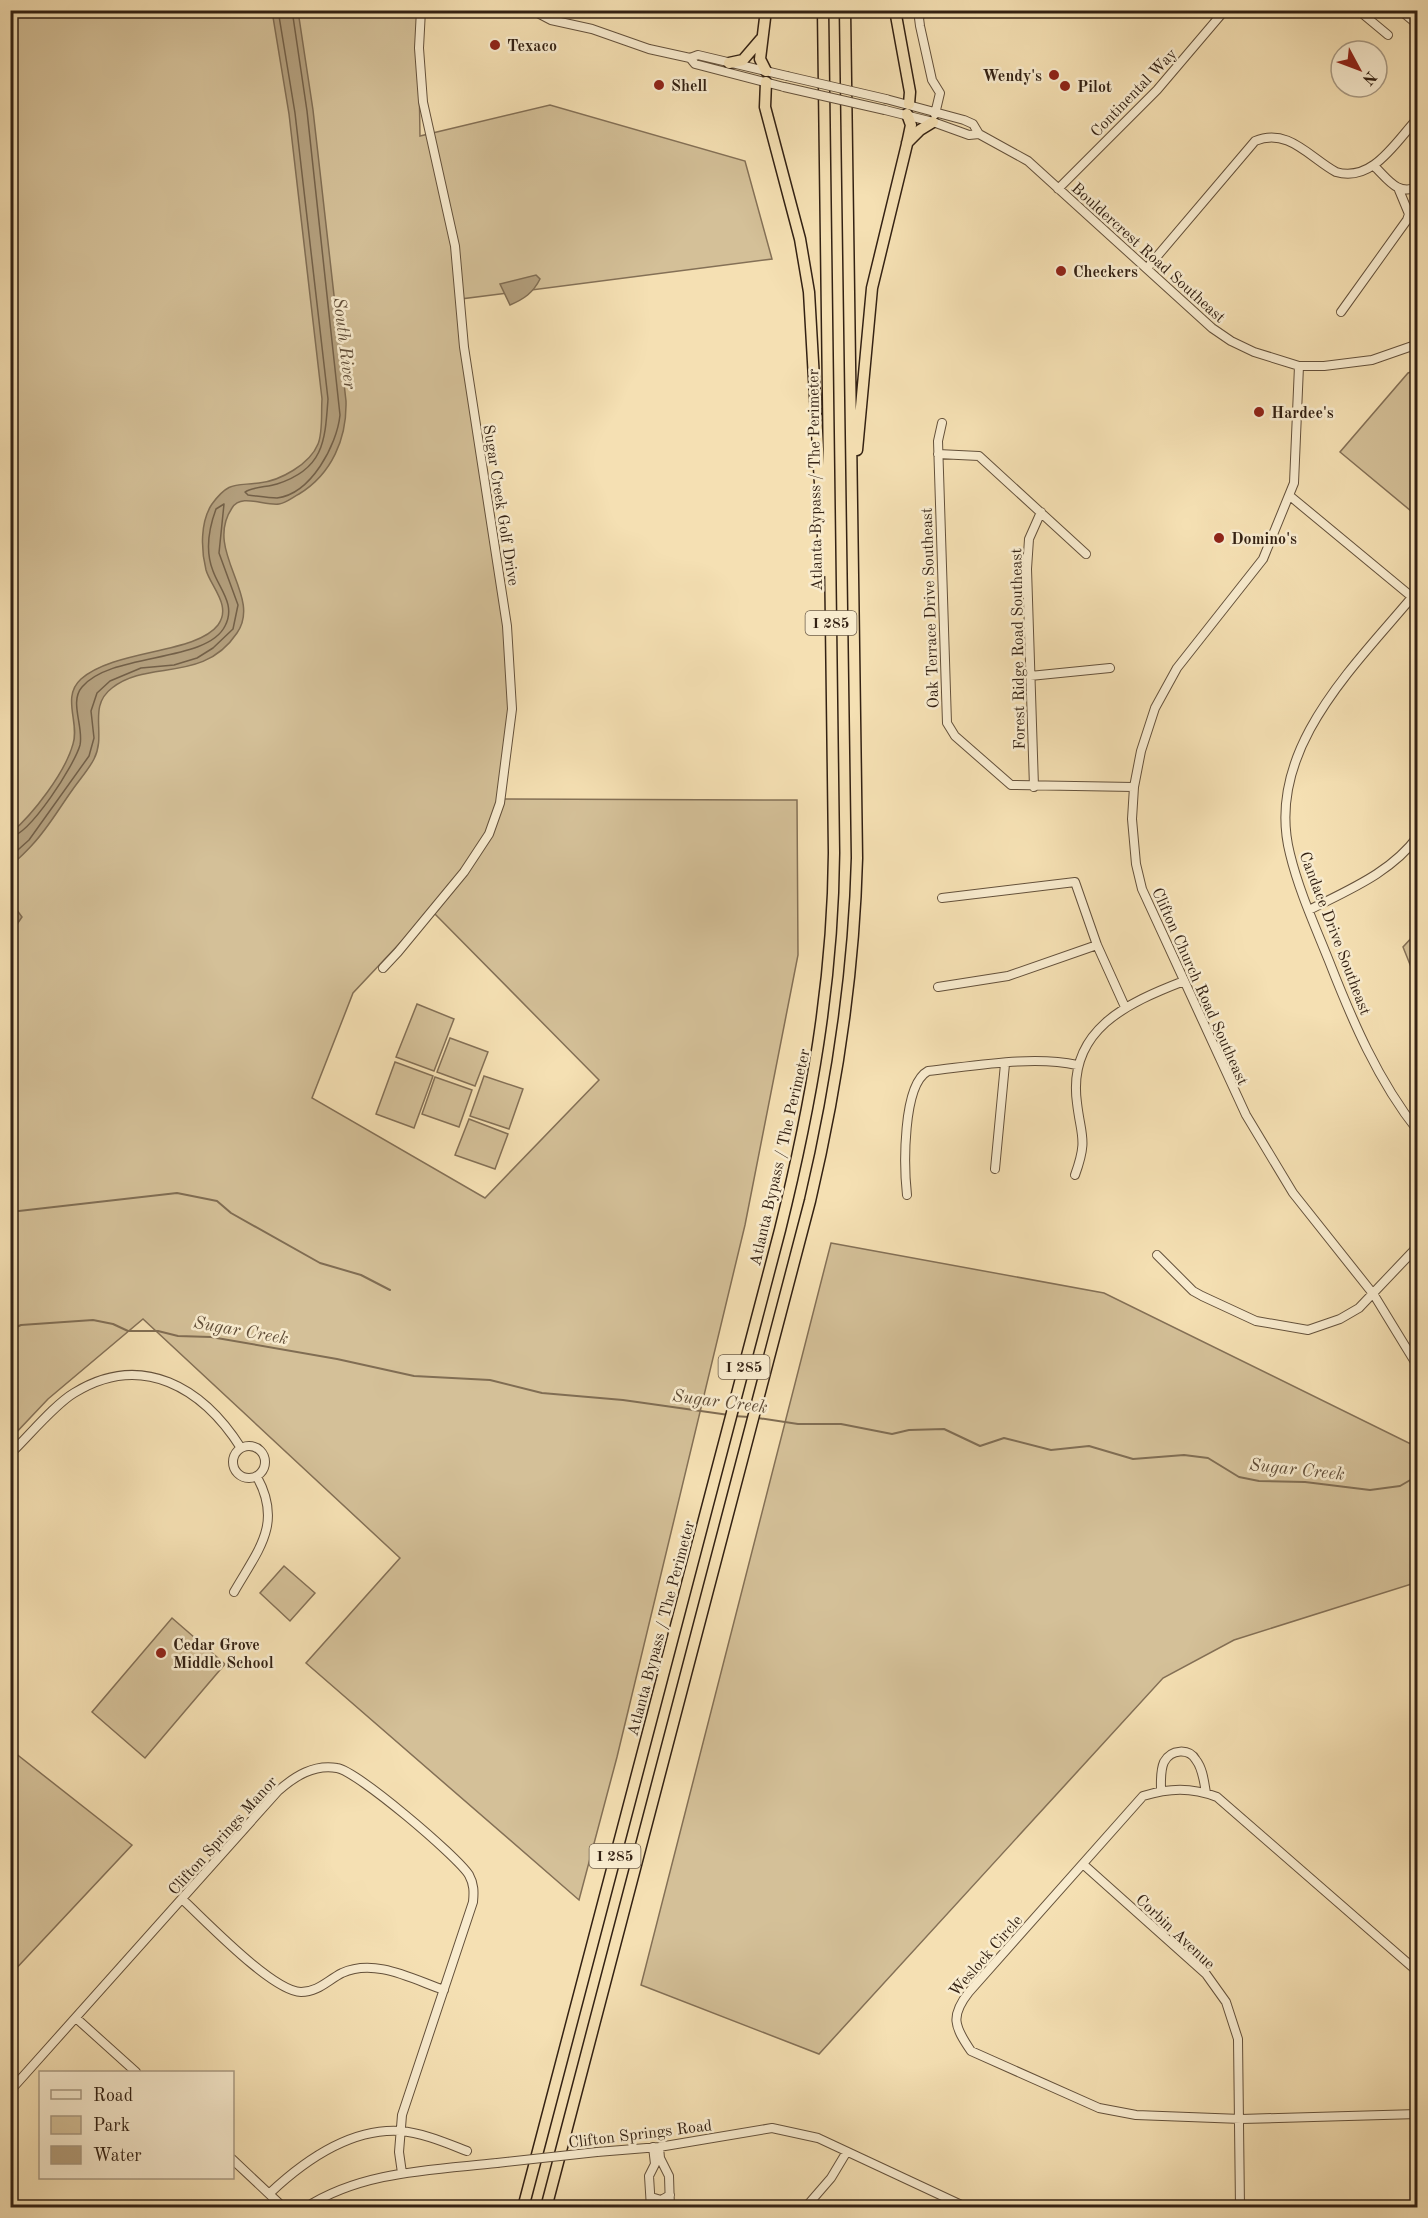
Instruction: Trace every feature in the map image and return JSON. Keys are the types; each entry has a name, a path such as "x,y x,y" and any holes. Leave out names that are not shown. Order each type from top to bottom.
{"highway":[{"path":"766,10 760,59 766,76 765,106 800,239 809,292 820,515 831,646"},
{"name":"Atlanta Bypass / The Perimeter","path":"523,2208 780,1230 813,1085 828,978 834,888 823,10"},
{"name":"I 285","path":"546,2208 801,1233 832,1103 842,1046 854,942 857,858 845,10"},
{"path":"852,508 872,288 911,125 908,109 910,92 895,10"},
{"path":"729,63 743,60 750,55 763,36"},
{"path":"907,144 935,117"}],"street":[{"name":"Sugar Creek Golf Drive","path":"383,968 464,872 489,834 500,803 512,709 507,626 464,347 455,246 423,102 419,48 421,10"},
{"name":"Bouldercrest Road Southeast","path":"532,10 551,20 592,29 649,49 690,58 696,64 766,76 787,76 886,99 908,109 935,117 969,135 979,134 1028,161 1148,267 1212,328 1231,341 1254,352 1299,366 1324,366 1368,360 1418,344"},
{"path":"923,10 919,18 920,26 932,80 940,93 935,117"},
{"name":"Continental Way","path":"1058,189 1157,90 1225,10"},
{"path":"1358,10 1388,35"},
{"path":"1400,10 1418,25"},
{"name":"Bouldercrest Road Southeast","path":"690,58 698,55 729,63 766,76 784,87 885,110 908,109"},
{"path":"1148,267 1248,147 1262,138 1287,140 1327,167 1344,174 1359,173 1374,166 1418,118"},
{"path":"1341,312 1409,214 1399,190 1374,166"},
{"path":"1399,190 1408,192 1418,187"},
{"name":"Clifton Church Road Southeast","path":"1299,366 1294,483 1290,496 1263,559 1198,641 1166,688 1147,729 1134,787 1133,842 1142,889 1225,1074 1293,1193 1374,1295 1418,1368"},
{"name":"Oak Terrace Drive Southeast","path":"942,423 938,454 947,723 955,736 1011,785 1134,787"},
{"path":"938,454 979,456 1086,554"},
{"path":"1290,496 1415,593"},
{"name":"Forest Ridge Road Southeast","path":"1034,787 1028,549 1029,539 1041,513"},
{"name":"Candace Drive Southeast","path":"1415,593 1324,704 1298,755 1286,817 1289,853 1309,910 1364,1041 1394,1098 1418,1131"},
{"path":"1030,676 1110,668"},
{"path":"1309,910 1374,877 1397,860 1418,836"},
{"path":"942,898 1075,882 1097,945 1125,1007"},
{"path":"938,987 1017,974 1097,945"},
{"path":"1075,1174 1084,1138 1077,1104 1077,1065 1093,1035 1125,1007 1184,981"},
{"path":"907,1195 905,1152 912,1100 918,1079 928,1071 1063,1061 1077,1065"},
{"path":"995,1169 1005,1064"},
{"path":"1157,1255 1193,1291 1256,1321 1308,1330 1341,1319 1374,1295 1418,1246"},
{"path":"10,1454 72,1394 95,1382 127,1375 153,1375 185,1389 216,1414 241,1448"},
{"path":"241,1448 257,1448 264,1455 266,1466 257,1477 245,1478 236,1472 234,1456 241,1448"},
{"path":"234,1592 265,1536 270,1515 265,1491 257,1477"},
{"path":"1161,1791 1163,1763 1168,1756 1179,1752 1192,1755 1197,1761 1206,1793"},
{"name":"Clifton Springs Manor","path":"10,2091 290,1780 320,1768 337,1768 351,1773 464,1868 471,1878 474,1890 473,1902 399,2131 402,2173"},
{"name":"Weslock Circle","path":"1418,1972 1217,1797 1184,1789 1161,1791 1143,1796 956,2008 956,2020 962,2039 971,2051 1099,2108 1136,2115 1241,2119 1418,2114"},
{"name":"Corbin Avenue","path":"1083,1865 1206,1974 1226,2002 1238,2039 1241,2119 1239,2208"},
{"path":"182,1899 270,1979 289,1989 300,1992 316,1989 349,1970 373,1967 444,1990"},
{"path":"76,2018 134,2071"},
{"name":"Clifton Springs Road","path":"305,2208 342,2190 402,2173 656,2147 772,2128 818,2138 968,2208"},
{"path":"270,2193 292,2172 323,2152 349,2141 399,2131 423,2135 467,2151"},
{"path":"656,2147 669,2176 670,2208"},
{"path":"651,2208 649,2176 655,2164 656,2147"},
{"path":"805,2208 831,2178 846,2153"},
{"path":"234,2161 284,2208"},
{"path":"651,2197 661,2200 670,2195"}],"green space":[{"path":"11,11 418,11 420,136 550,105 745,161 772,259 461,299 509,642 510,733 502,799 797,800 798,955 745,1225 617,1757 579,1900 306,1663 400,1558 143,1319 48,1399 11,1438","holes":["431,910 599,1080 485,1198 312,1098 353,993"]},
{"path":"1418,370 1417,516 1340,452 1408,373"},
{"path":"1417,932 1417,982 1403,947"},
{"path":"417,1004 454,1019 434,1071 396,1057"},
{"path":"450,1038 488,1052 475,1086 437,1072"},
{"path":"395,1062 433,1076 414,1128 376,1114"},
{"path":"484,1076 523,1089 509,1129 470,1116"},
{"path":"435,1077 472,1090 459,1127 422,1114"},
{"path":"469,1119 508,1134 495,1169 455,1155"},
{"path":"831,1243 1104,1293 1417,1447 1418,1582 1234,1640 1163,1678 819,2054 641,1985"},
{"path":"284,1566 315,1593 290,1621 260,1593"},
{"path":"172,1618 225,1664 145,1758 92,1712"},
{"path":"10,1749 132,1845 11,1974 10,1974"}],"water":[{"name":"South River","path":"272,11 298,11 313,110 346,401 344,428 329,466 311,486 279,504 241,501 232,508 225,524 224,540 243,604 243,619 237,633 223,649 208,659 192,665 126,679 105,695 100,704 99,740 92,763 44,831 11,866 11,833 29,815 56,780 73,744 75,736 72,694 75,686 96,669 133,656 192,641 207,634 218,625 222,618 222,604 206,570 203,554 205,519 208,511 223,491 228,488 267,482 301,465 314,451 320,439 322,399 289,114"},
{"path":"536,275 540,279 531,292 510,305 500,284"},
{"path":"11,902 22,917 11,933"}],"waterway":[{"path":"10,1212 177,1193 217,1201 231,1213 320,1263 361,1275 390,1290"},
{"name":"Sugar Creek","path":"10,1330 21,1325 93,1320 113,1324 128,1331 158,1331 178,1336 211,1337 337,1359 414,1376 490,1380 542,1393 623,1400 729,1415"},
{"name":"Sugar Creek","path":"734,1416 749,1417"},
{"name":"Sugar Creek","path":"758,1418 798,1424 841,1424 892,1434 909,1430 944,1429 980,1446 1004,1438 1051,1450 1089,1446 1133,1459 1184,1455 1208,1458 1239,1477 1259,1481 1305,1482 1370,1490 1400,1486 1412,1479 1418,1479"}],"place":[{"name":"Texaco","path":"495,45"},
{"name":"Wendy's","path":"1054,75"},
{"name":"Shell","path":"659,85"},
{"name":"Pilot","path":"1065,86"},
{"name":"Checkers","path":"1061,271"},
{"name":"Hardee's","path":"1259,412"},
{"name":"Domino's","path":"1219,538"},
{"name":"Cedar Grove Middle School","path":"161,1653"}]}
